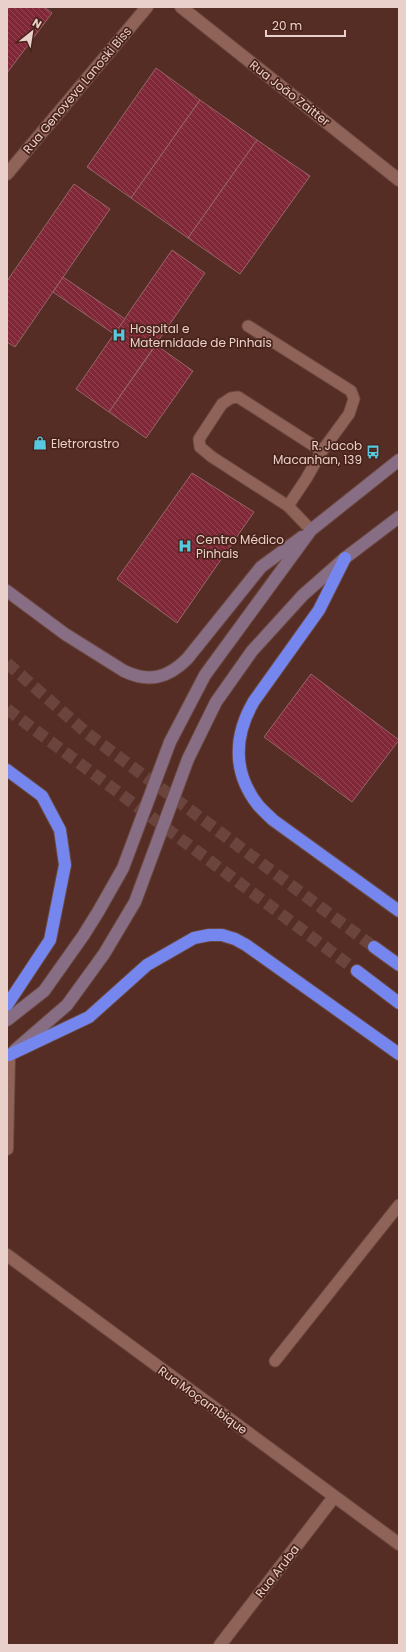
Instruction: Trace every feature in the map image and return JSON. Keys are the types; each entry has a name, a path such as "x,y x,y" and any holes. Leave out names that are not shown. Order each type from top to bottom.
{"highway":[{"path":"345,558 320,610 254,701 247,714 239,742 238,756 248,791 258,806 273,820 399,912"},
{"path":"7,770 42,796 60,830 65,865 50,940 7,1005"},
{"path":"8,1056 89,1017 147,965 181,944 208,934 222,935 235,939 246,945 399,1054"},
{"path":"374,947 399,965"},
{"path":"357,971 399,1003"}],"main road":[{"path":"7,591 65,634 133,676 154,678 166,674 182,664 260,567 311,530 399,460"},
{"path":"8,1056 67,1005 104,954 135,902 188,758 216,702 248,658 302,594 345,558 399,517"},
{"path":"7,1020 44,991 83,936 123,868 170,742 205,676 311,530"}],"street":[{"name":"Rua Genoveva Lanoski Biss","path":"7,174 147,7"},
{"name":"Rua João Zaitter","path":"181,7 399,180"},
{"path":"7,1149 8,1056"},
{"name":"Rua Moçambique","path":"7,1256 399,1544"},
{"name":"Rua Aruba","path":"220,1645 334,1497"}],"lane":[{"path":"248,326 351,391 354,399 348,414 322,451 288,506"},
{"path":"311,530 288,506 212,457 200,446 200,439 222,404 231,398 238,397 322,451"},
{"path":"275,1361 399,1205"}],"building":[{"path":"7,7 44,7 52,13 7,73"},
{"path":"156,68 200,100 131,198 87,167"},
{"path":"200,100 257,140 188,238 131,198"},
{"path":"257,140 310,176 240,274 188,238"},
{"path":"74,184 110,209 15,347 7,342 7,281"},
{"path":"172,250 205,273 109,412 76,389"},
{"path":"63,277 125,319 114,334 53,292"},
{"path":"156,345 193,371 146,438 109,412"},
{"name":"Centro Médico Pinhais","path":"192,473 254,512 177,623 117,579"},
{"path":"311,674 399,740 352,802 264,737"}],"tunnel":[{"path":"7,663 88,734 374,947"},
{"path":"7,709 357,971"}],"place":[{"name":"Hospital e Maternidade de Pinhais","path":"119,335"},
{"name":"Eletrorastro","path":"40,443"},
{"name":"R. Jacob Macanhan, 139","path":"373,452"},
{"name":"Centro Médico Pinhais","path":"185,546"}]}
